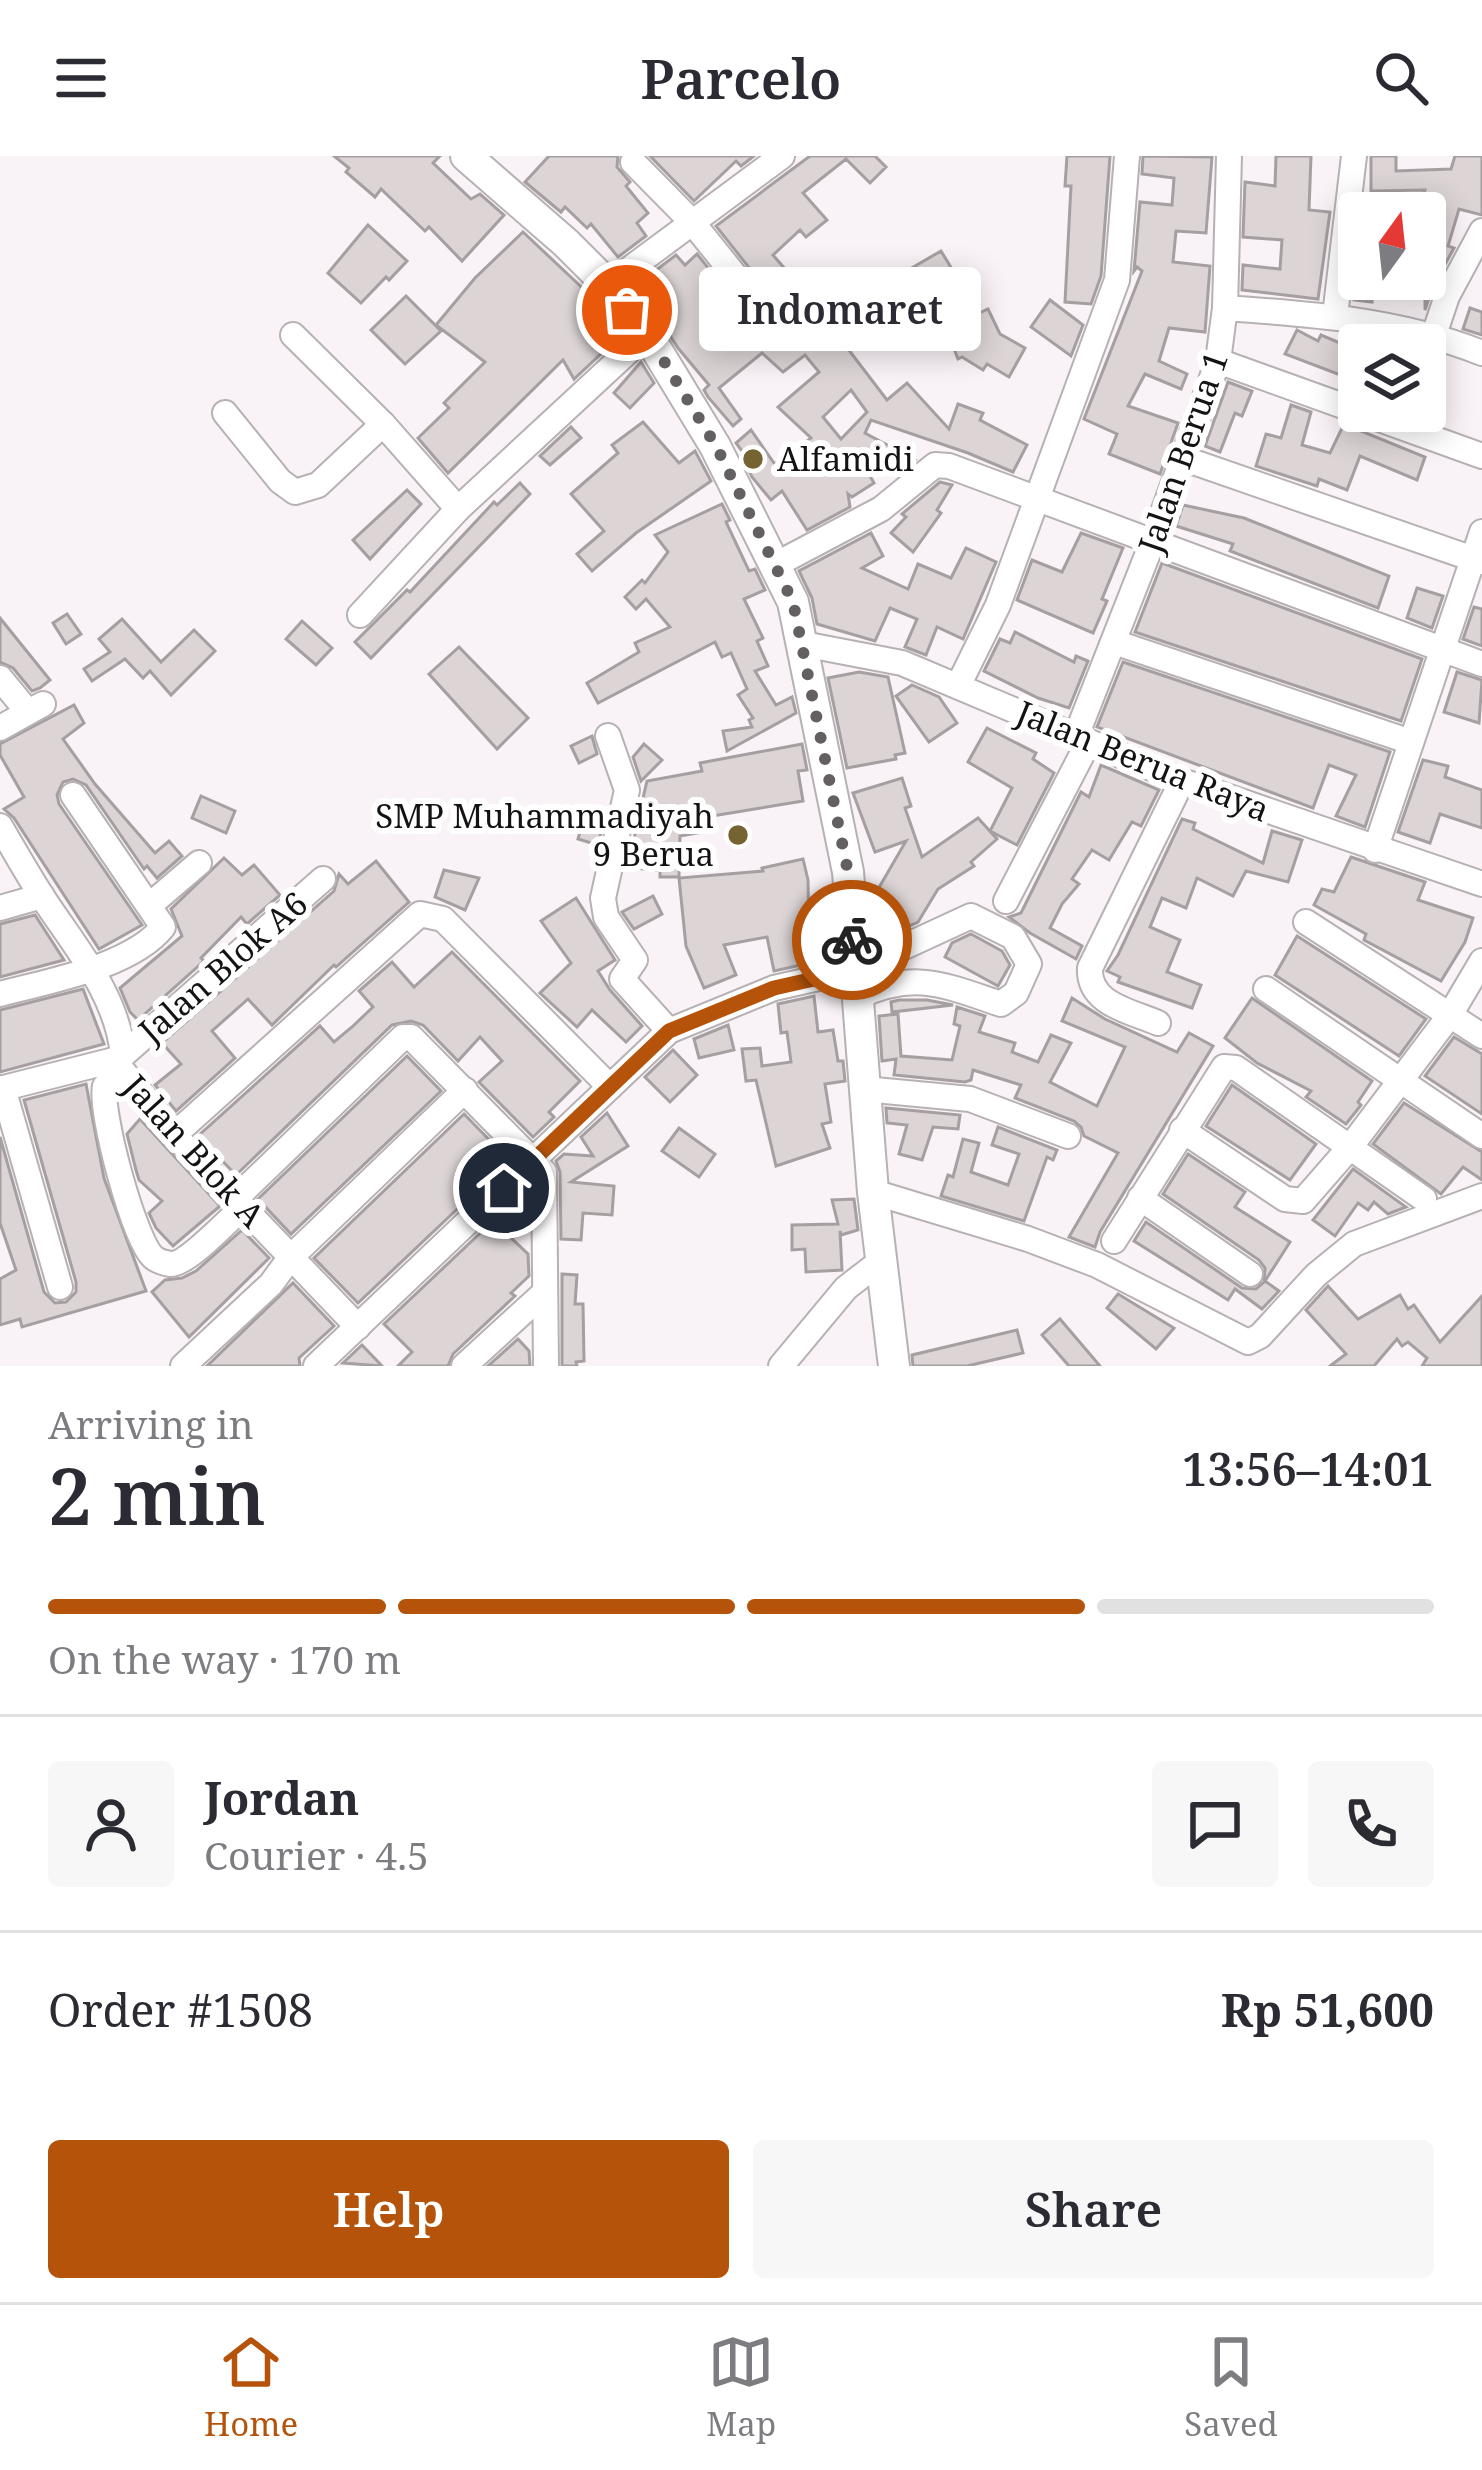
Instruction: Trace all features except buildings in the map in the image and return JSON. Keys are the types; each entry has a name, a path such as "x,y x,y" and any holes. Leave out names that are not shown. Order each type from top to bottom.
{"main road":[{"path":"466,156 566,243 608,285 646,334 716,446 793,602 848,872 873,1192 894,1366"}],"street":[{"path":"608,285 782,156"},
{"path":"958,686 998,605 1117,280 1126,156"},
{"name":"Jalan Berua 1","path":"1006,901 1082,739 1218,362 1225,308 1228,156"},
{"path":"1335,316 1354,156"},
{"path":"633,162 692,222 748,293"},
{"path":"1438,324 1482,231"},
{"path":"1225,308 1377,324"},
{"path":"293,334 458,508"},
{"path":"360,615 458,508 646,334"},
{"path":"1446,340 1482,353"},
{"path":"1218,362 1482,456"},
{"path":"225,413 280,482 295,492 318,485 382,424"},
{"path":"1182,458 1477,561"},
{"path":"777,564 881,509 935,465 949,466 1482,664"},
{"path":"1375,850 1477,561 1482,532"},
{"path":"1114,642 1411,742"},
{"name":"Jalan Berua Raya","path":"803,644 902,663 1182,781 1482,884"},
{"path":"0,678 35,708 0,728"},
{"path":"608,736 626,790 604,911 635,961 622,979 669,1031"},
{"path":"1158,1023 1101,999 1090,984 1090,968 1182,781"},
{"path":"0,994 92,968 160,932 163,923 73,795"},
{"name":"Jalan Blok A","path":"0,826 92,968 110,1004 120,1063 175,1135 358,1327"},
{"path":"150,905 199,863"},
{"name":"Jalan Blok A6","path":"1,1088 120,1063 323,879"},
{"path":"0,908 42,896"},
{"path":"175,1135 420,914 443,920 610,1087"},
{"path":"316,1366 669,1031 774,988 856,984 877,988 927,980 1001,1004 1016,993 1029,964 1013,937 971,916 856,984"},
{"path":"1306,922 1482,1036"},
{"path":"1183,1130 1285,1199 1296,1202 1307,1197 1450,1015 1482,961"},
{"path":"1266,989 1482,1136"},
{"path":"120,1063 103,1093 108,1127 146,1246 154,1259 166,1264 182,1262 405,1036 411,1037 546,1178 546,1366"},
{"path":"1114,1241 1220,1069 1230,1066 1424,1199"},
{"path":"1,1088 60,1287"},
{"path":"864,1089 970,1099 1068,1136"},
{"path":"183,1366 272,1284 290,1258 465,1090"},
{"path":"873,1192 1097,1265 1248,1342 1260,1336 1316,1275 1354,1244 1482,1196"},
{"path":"1140,1198 1250,1274"},
{"path":"781,1366 846,1288 880,1261"},
{"path":"464,1366 544,1293"}],"way so far":[{"path":"627,310 716,446 793,602 848,872 852,940"}],"place":[{"name":"Indomaret","path":"627,310"},
{"name":"Alfamidi","path":"753,459"},
{"name":"SMP Muhammadiyah 9 Berua","path":"738,835"}],"route":[{"path":"504,1188 669,1031 774,988 854,970 852,940"}]}
